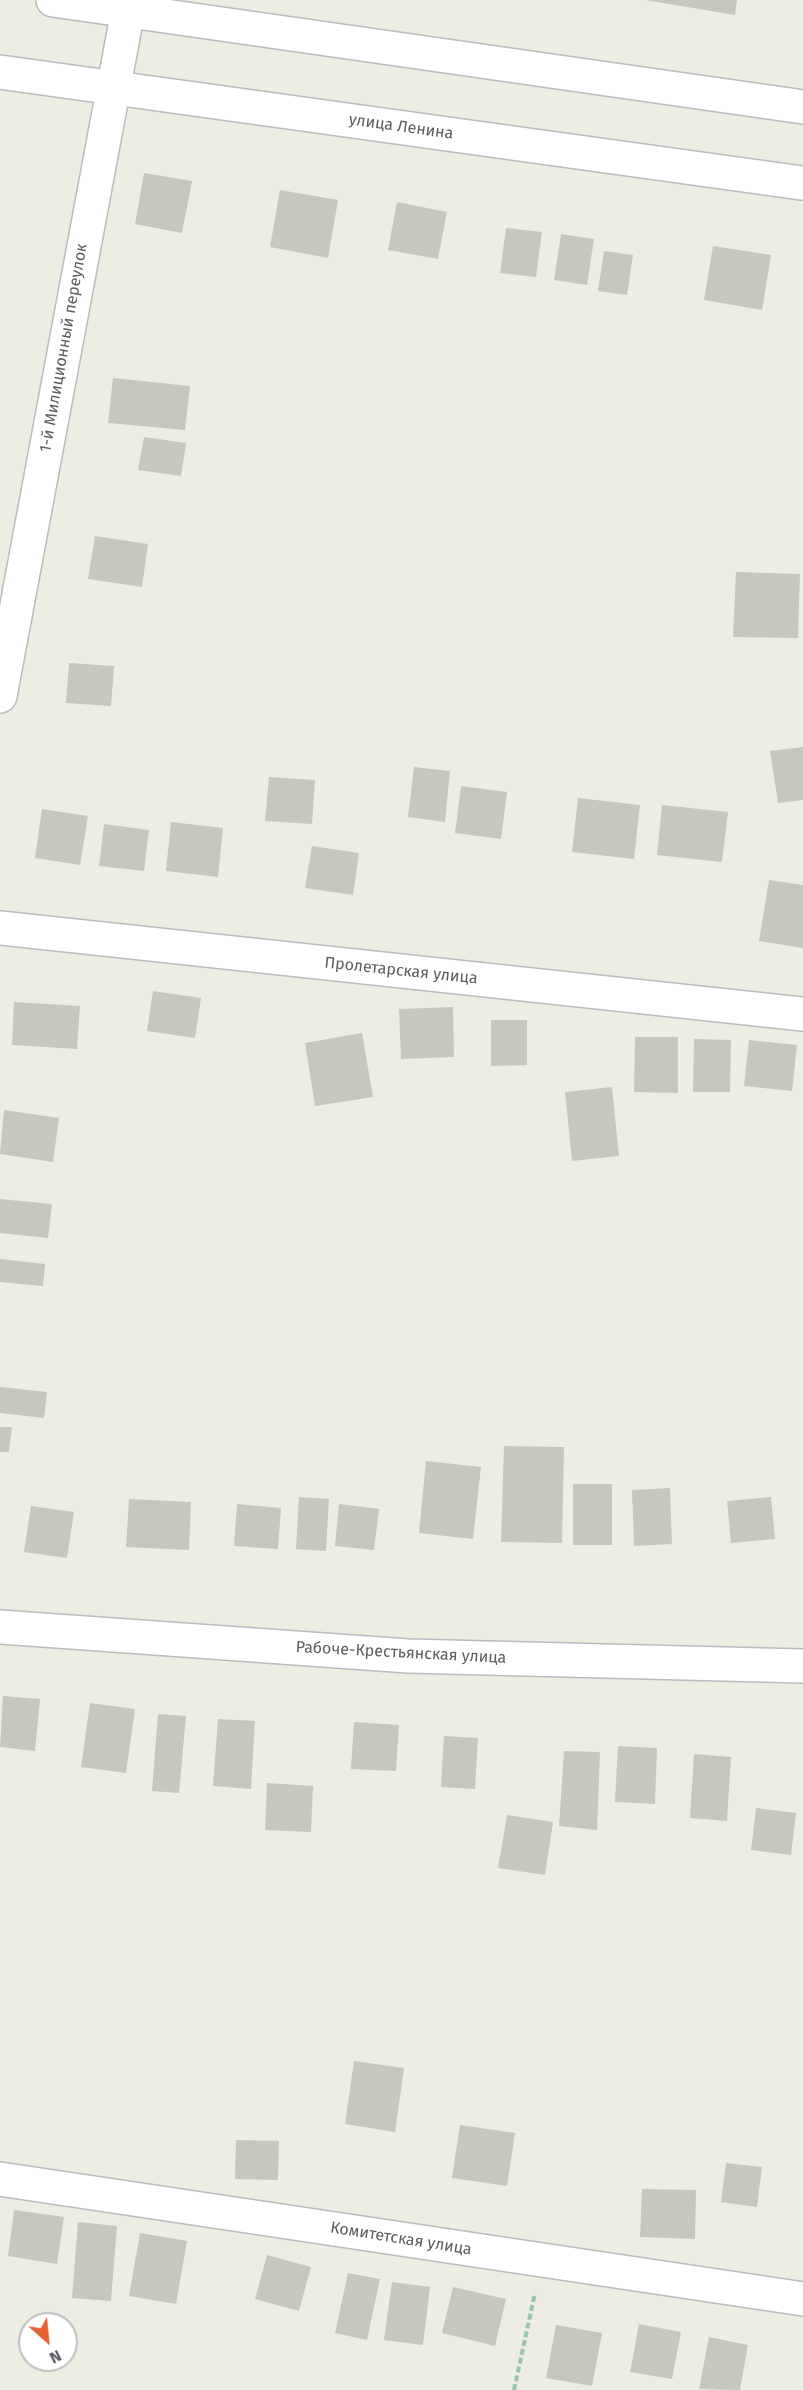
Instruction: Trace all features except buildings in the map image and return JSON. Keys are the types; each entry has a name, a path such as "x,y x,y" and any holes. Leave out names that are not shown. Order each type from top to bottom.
{"street":[{"path":"53,0 129,5 803,107"},
{"name":"1-й Милиционный переулок","path":"0,696 129,5"},
{"name":"улица Ленина","path":"0,72 802,185"},
{"name":"Пролетарская улица","path":"0,928 803,1014"},
{"name":"Рабоче-Крестьянская улица","path":"0,1627 408,1656 803,1666"},
{"name":"Комитетская улица","path":"0,2179 803,2299"}],"path":[{"path":"514,2390 542,2260"}]}
